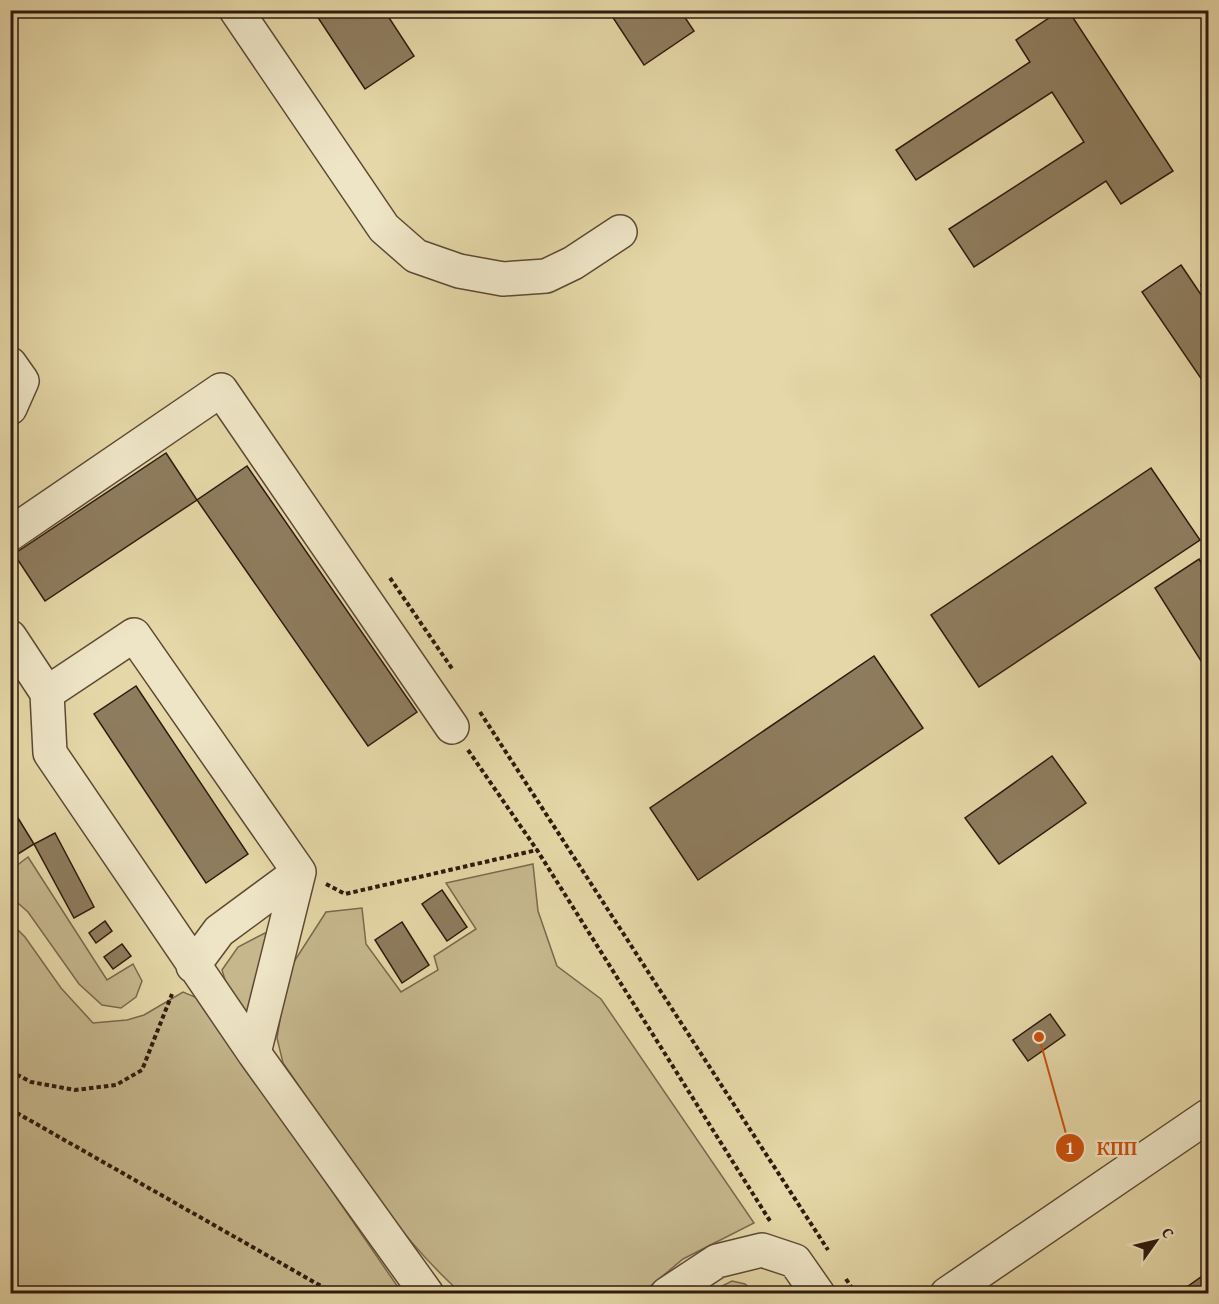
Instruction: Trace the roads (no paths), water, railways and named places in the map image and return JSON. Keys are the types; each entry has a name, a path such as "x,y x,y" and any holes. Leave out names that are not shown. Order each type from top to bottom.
{"street":[{"path":"236,10 384,228 416,256 459,271 503,279 546,276 573,263 620,232"},
{"path":"10,364 22,381 10,408"},
{"path":"10,534 221,390 452,727"},
{"path":"47,693 134,635 299,872 254,1053"},
{"path":"10,637 47,693 50,753 254,1053 427,1293"},
{"path":"194,966 219,931 299,872"},
{"path":"947,1293 1209,1116"},
{"path":"667,1293 717,1262 762,1250 795,1261 818,1293"}],"place":[{"name":"КПП","path":"1039,1037"}]}
